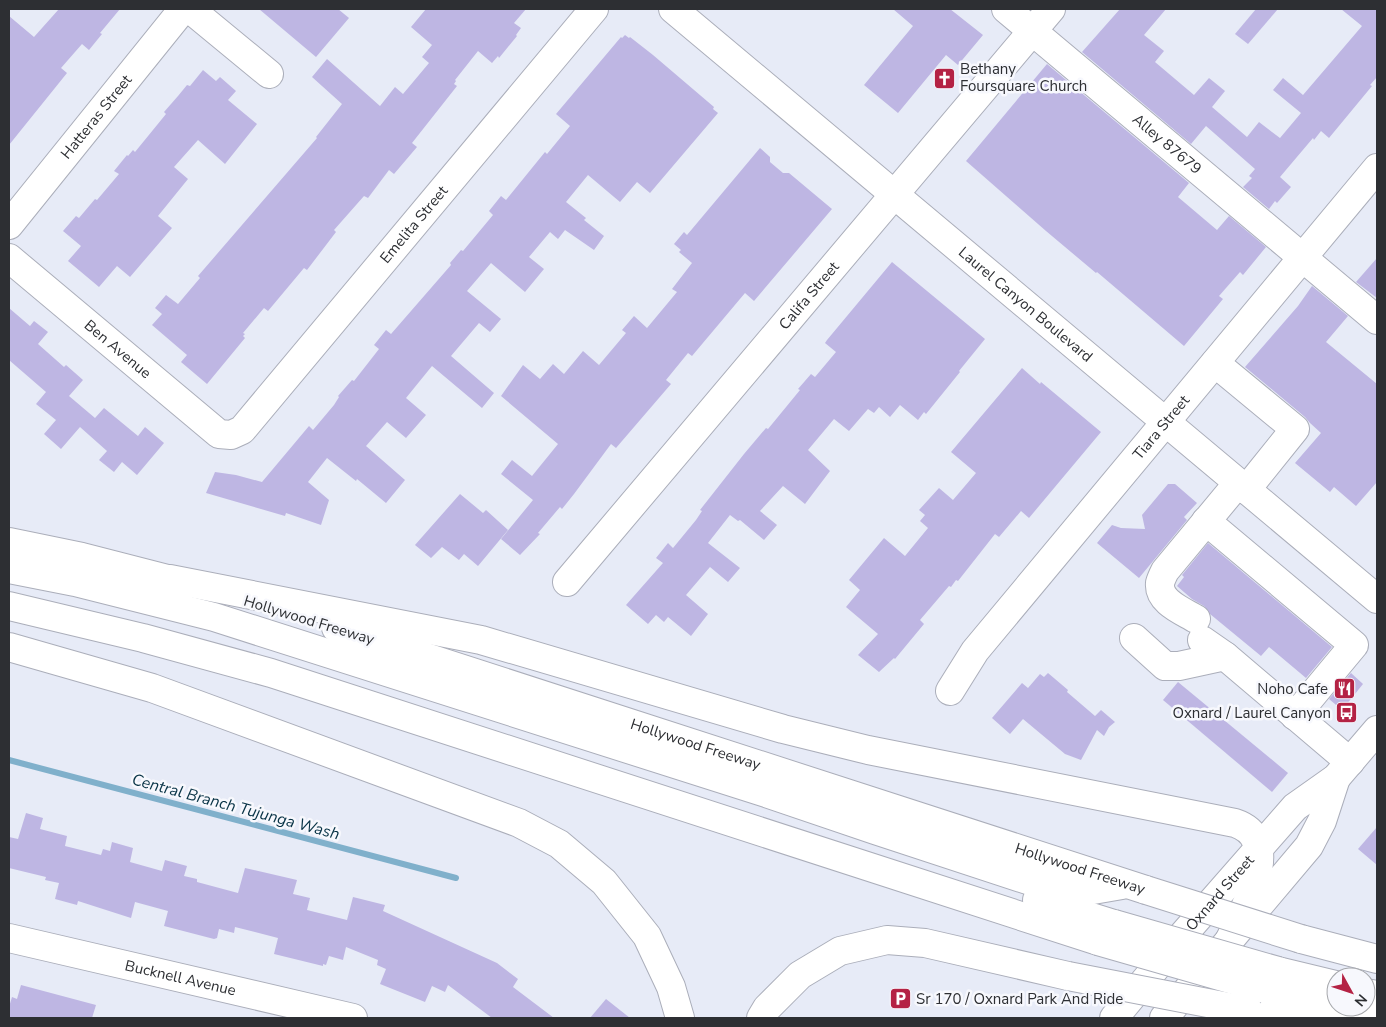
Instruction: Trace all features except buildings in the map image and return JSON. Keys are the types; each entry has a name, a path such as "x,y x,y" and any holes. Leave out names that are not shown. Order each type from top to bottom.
{"main road":[{"name":"Hatteras Street","path":"9,225 183,9"},
{"path":"190,9 269,74"},
{"name":"Emelita Street","path":"231,435 242,430 594,9"},
{"name":"Laurel Canyon Boulevard","path":"673,9 1377,599"},
{"name":"Alley 87679","path":"1006,9 1377,320"},
{"name":"Califa Street","path":"567,582 1051,9"},
{"name":"Tiara Street","path":"950,691 975,651 1377,168"},
{"name":"Ben Avenue","path":"9,258 219,434 231,435"},
{"path":"1215,363 1295,429 1242,486 1206,521 1165,571 1160,583 1163,597 1199,629 1225,656 1295,716 1343,770"},
{"path":"1206,521 1354,645 1295,716"},
{"name":"Hollywood Freeway","path":"9,542 82,557 170,579 366,636 1136,887 1302,940 1377,959"},
{"path":"9,569 75,582 222,620 766,793 1070,894 1136,887"},
{"path":"170,579 481,640 783,729 868,750 1244,826 1250,830 1258,849 1259,870 1256,884 1229,941"},
{"path":"9,583 120,609 358,677 596,757 875,846 1066,911 1106,933"},
{"path":"9,606 143,638 271,673 1106,933 1272,980 1326,1002"},
{"path":"1134,638 1165,666 1179,666 1225,656"},
{"path":"9,646 152,688 519,823 559,844 604,882 647,936 671,987 680,1018"},
{"name":"Oxnard Street","path":"1114,1018 1182,936 1295,807 1343,770 1377,730"},
{"name":"Oxnard Street","path":"1164,1018 1309,846 1322,822 1343,770"},
{"name":"Bucknell Avenue","path":"9,938 353,1018"},
{"path":"761,1018 767,1008 800,976 840,951 888,940 925,943 1068,976 1249,1012 1317,1018"},
{"path":"1272,980 1326,984"}],"waterway":[{"name":"Central Branch Tujunga Wash","path":"9,760 456,878"}],"place":[{"name":"Bethany Foursquare Church","path":"944,78"},
{"name":"Noho Cafe","path":"1344,689"},
{"name":"Oxnard / Laurel Canyon","path":"1347,713"},
{"name":"Sr 170 / Oxnard Park And Ride","path":"900,999"}]}
